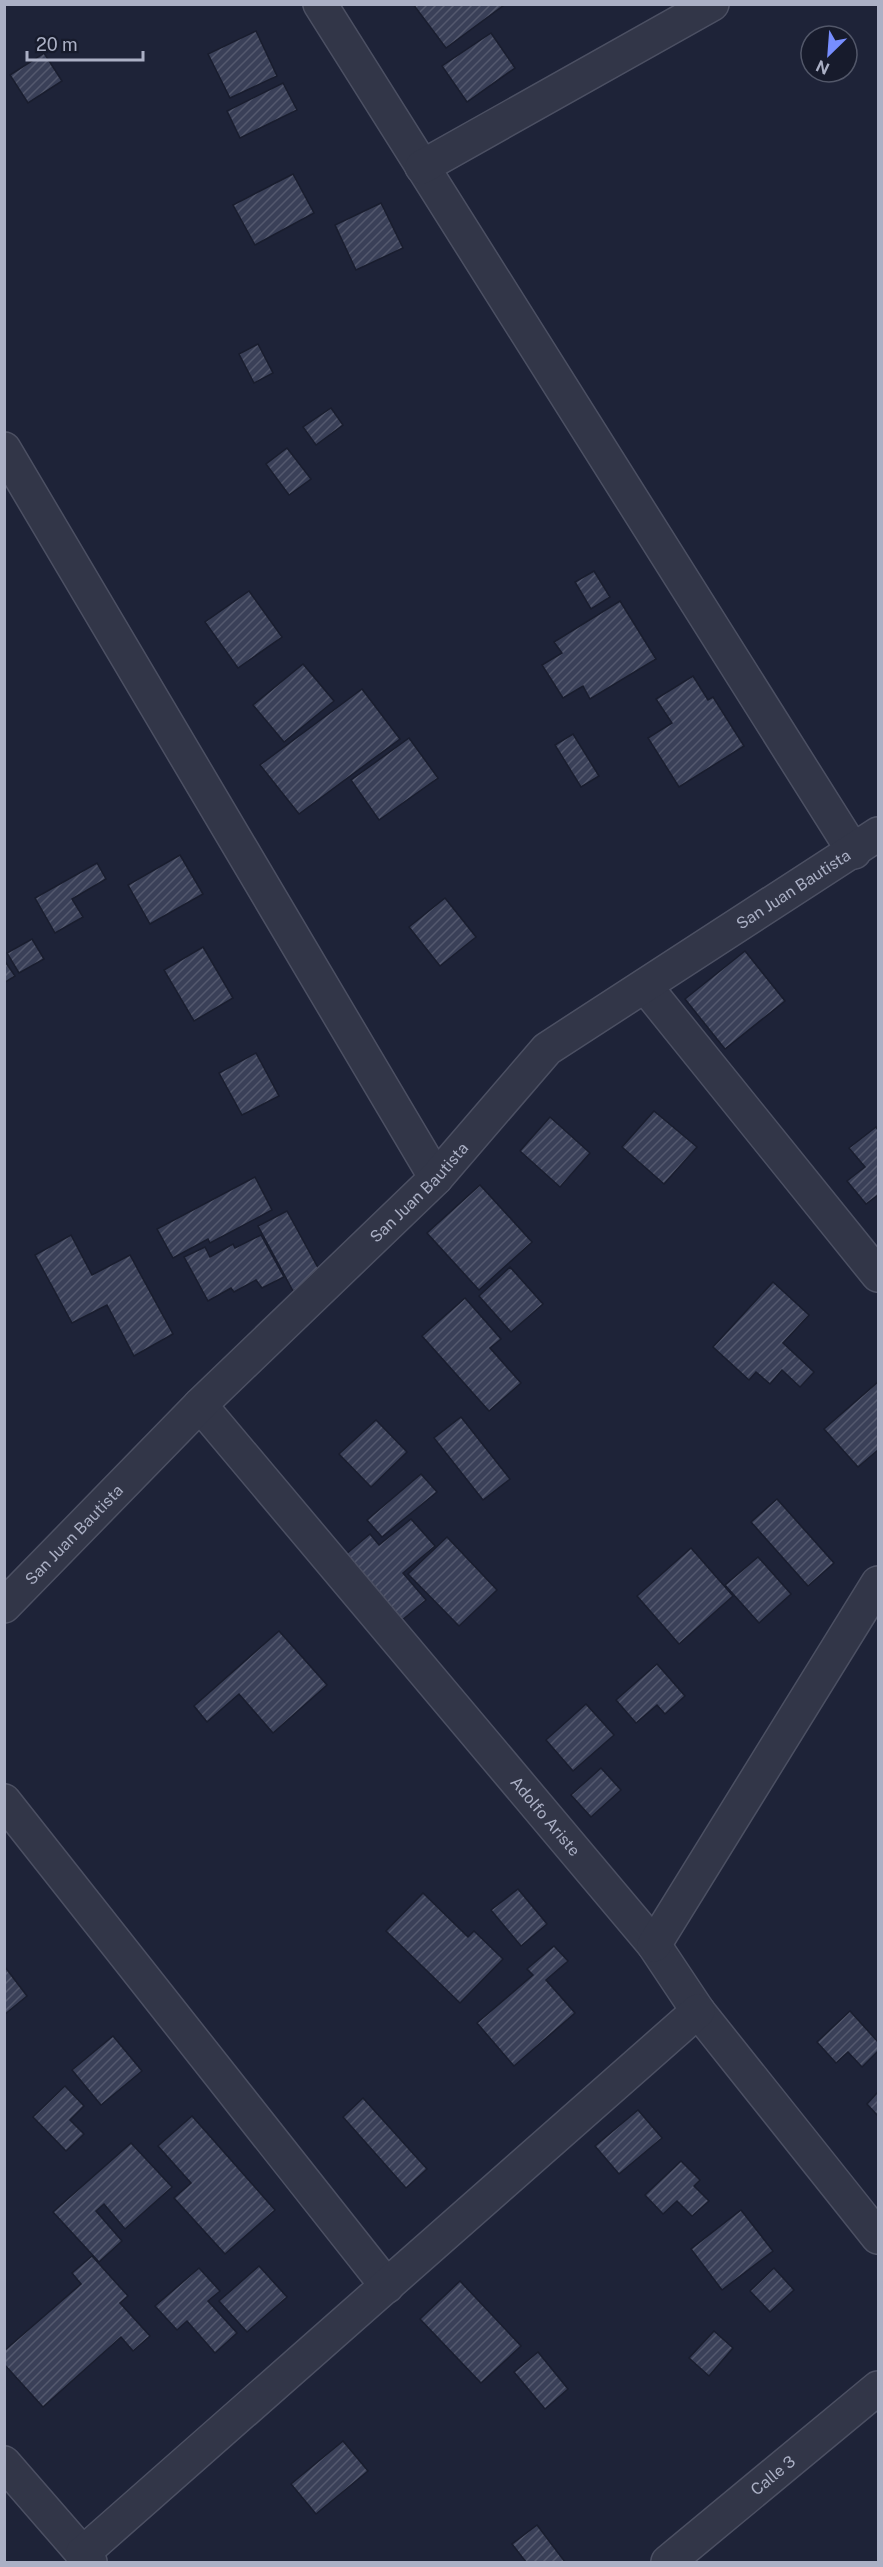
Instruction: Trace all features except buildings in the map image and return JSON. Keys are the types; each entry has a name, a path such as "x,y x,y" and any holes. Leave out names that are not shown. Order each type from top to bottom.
{"street":[{"path":"320,4 422,167 866,843"},
{"path":"422,167 712,4"},
{"path":"4,449 436,1178"},
{"name":"San Juan Bautista","path":"4,1605 200,1405 436,1178 547,1049 866,843"},
{"path":"645,986 879,1275"},
{"name":"Adolfo Ariste","path":"200,1405 654,1945 698,2011 879,2237"},
{"path":"654,1945 879,1582"},
{"path":"4,1801 387,2286"},
{"path":"4,2463 86,2558 387,2286 698,2011"},
{"name":"Calle 3","path":"668,2562 879,2388"}]}
